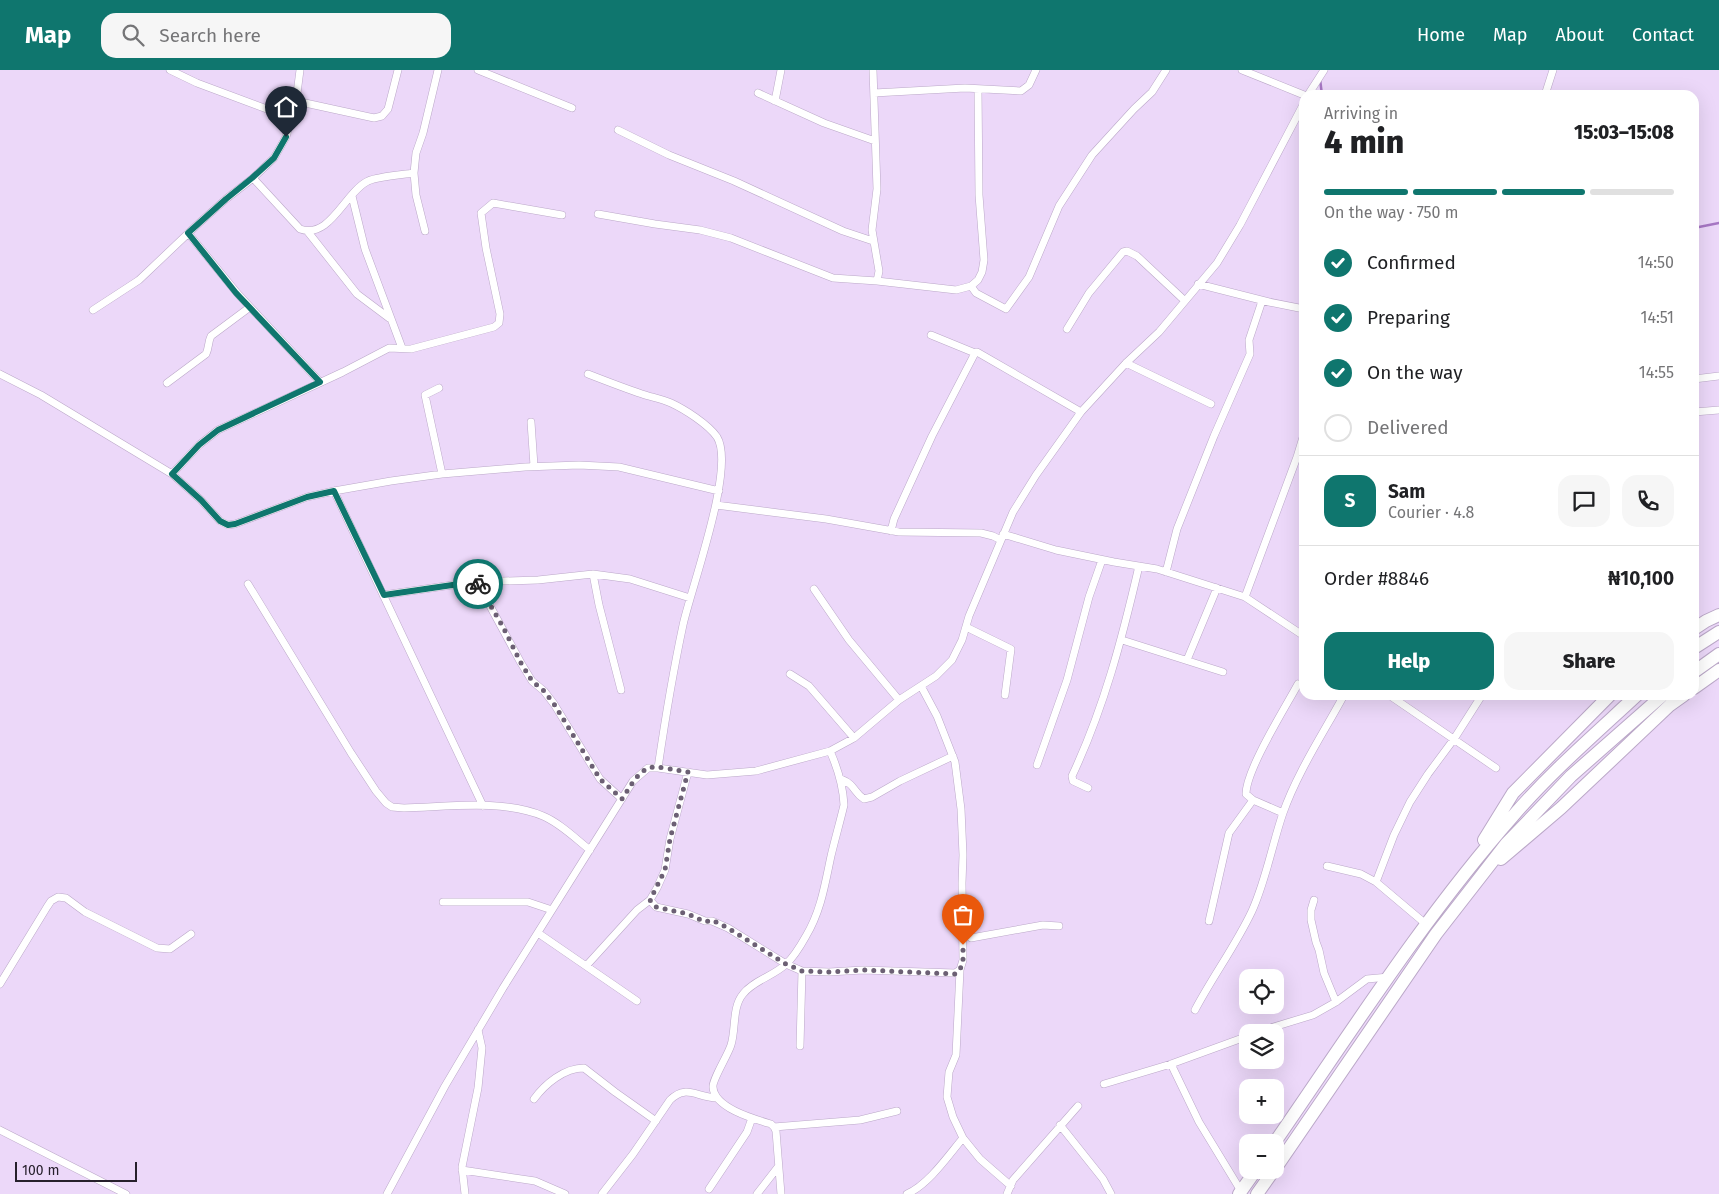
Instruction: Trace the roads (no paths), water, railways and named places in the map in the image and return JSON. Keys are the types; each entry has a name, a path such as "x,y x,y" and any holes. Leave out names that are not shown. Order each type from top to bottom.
{"highway":[{"path":"1699,626 1719,615"},
{"path":"1699,645 1719,632"},
{"path":"1699,668 1719,654"},
{"path":"1699,684 1719,670"},
{"path":"1281,1134 1456,884 1513,793 1605,700"},
{"path":"1456,884 1514,814 1559,767 1632,700"},
{"path":"1284,1156 1436,934 1506,844 1572,776 1657,700"},
{"path":"1475,882 1561,808 1677,700"},
{"path":"1240,1193 1250,1179"},
{"path":"1257,1194 1268,1179"}],"street":[{"path":"170,70 203,85 291,118"},
{"path":"93,310 139,280 188,233 274,158 286,137 296,101 300,70"},
{"path":"296,101 374,118 382,116 388,109 398,70"},
{"path":"425,231 416,195 414,173 416,153 423,133 438,70"},
{"path":"478,70 572,108"},
{"path":"775,101 781,70"},
{"path":"873,70 877,189 872,230 879,270 877,281"},
{"path":"874,93 978,89 1021,91 1029,85 1036,70"},
{"path":"971,286 976,293 1006,309 1029,277 1059,206 1092,155 1121,125 1134,108 1152,92 1166,70"},
{"path":"1242,70 1299,93"},
{"path":"1311,90 1324,70"},
{"path":"1547,90 1553,70"},
{"path":"976,293 984,260 979,195 978,89"},
{"path":"758,93 832,126 875,141"},
{"path":"387,1194 478,1030 633,781 648,768 707,775 756,771 830,751 854,738 900,700 936,676 952,660 962,640 1013,512 1036,475 1080,412 1158,332 1217,263 1231,242 1299,113"},
{"path":"618,130 669,156 734,181 842,231 873,241"},
{"path":"252,178 300,229 308,232 316,231 326,224 361,186 370,180 414,173"},
{"path":"352,196 365,248 402,348"},
{"path":"172,474 199,445 218,430 343,372 389,348 411,349 429,346 494,327 498,322 500,314 481,213 494,203 562,215"},
{"path":"598,214 700,230 739,241 833,278 956,290 971,286 978,280"},
{"path":"308,232 357,294 390,318"},
{"path":"188,233 250,307 320,382"},
{"path":"1068,329 1089,292 1123,252 1127,251 1137,256 1184,300"},
{"path":"1198,284 1299,308"},
{"path":"1166,572 1177,529 1214,436 1250,354 1250,340 1262,300"},
{"path":"167,383 206,354 211,336 250,307"},
{"path":"931,335 975,353 977,352 1080,412"},
{"path":"891,531 894,518 932,436 975,353"},
{"path":"1126,363 1211,404"},
{"path":"0,374 50,400 172,474 201,500 220,521 228,525 307,497 334,491 442,474 534,466 579,465 619,467 719,491"},
{"path":"588,374 670,403 709,429 717,437 721,445 719,491 706,546 690,598 666,711 658,768"},
{"path":"1699,378 1719,376"},
{"path":"440,388 425,395 442,474"},
{"path":"1699,412 1719,410"},
{"path":"531,422 534,466"},
{"path":"1245,597 1299,450"},
{"path":"334,491 483,806"},
{"path":"716,505 817,518 891,531 981,533 1102,560 1157,569 1245,597 1299,633"},
{"path":"1036,765 1067,680 1089,597 1102,560"},
{"path":"1088,788 1073,781 1072,776 1098,717 1122,640 1139,566"},
{"path":"384,595 477,582 538,580 593,574 630,579 690,598"},
{"path":"593,574 621,690"},
{"path":"477,582 528,675 554,704 600,779 622,799"},
{"path":"248,584 351,753 386,803 392,807 404,808 500,806 526,811 545,817 590,850"},
{"path":"1187,660 1217,588"},
{"path":"814,589 849,640 900,700"},
{"path":"966,627 1011,649 1005,695"},
{"path":"1122,640 1223,672"},
{"path":"790,674 809,686 854,738"},
{"path":"1283,813 1252,800 1246,794 1246,787 1253,769 1298,684"},
{"path":"921,686 938,716 955,762 961,809 963,960 960,970 956,1055 948,1072 947,1096 953,1117 964,1138 980,1160 1010,1186"},
{"path":"1195,1010 1253,909 1283,813 1306,761 1341,700"},
{"path":"1396,700 1496,768"},
{"path":"1376,882 1394,835 1410,802 1479,700"},
{"path":"717,1098 713,1087 715,1077 724,1063 731,1044 737,1005 742,995 752,985 786,964 806,936 819,911 844,805 841,779 830,751"},
{"path":"841,779 850,783 864,799 872,797 900,781 953,756"},
{"path":"587,965 637,910 650,900 665,870 670,839 688,772"},
{"path":"1209,921 1229,833 1252,800"},
{"path":"1327,866 1361,874 1376,882 1427,925"},
{"path":"0,984 51,901 58,898 66,898 85,912 157,948 170,949 191,934"},
{"path":"650,900 656,907 688,914 705,922 712,920 786,964 802,971 863,970 955,974 960,970"},
{"path":"1314,900 1311,920 1324,973 1336,1002"},
{"path":"444,902 528,902 552,910"},
{"path":"962,930 971,938 1043,925 1059,926"},
{"path":"538,932 637,1001"},
{"path":"800,1046 802,971"},
{"path":"1283,1024 1313,1015 1336,1002 1367,979 1390,977"},
{"path":"465,1194 462,1170 478,1088 482,1048 478,1030"},
{"path":"1104,1084 1171,1064 1239,1039"},
{"path":"1171,1064 1199,1122 1240,1193"},
{"path":"534,1099 541,1090 562,1074 584,1068 656,1121"},
{"path":"602,1194 633,1154 670,1100 677,1093 684,1091 706,1098 717,1098 740,1113 771,1124 774,1127 776,1131 781,1194"},
{"path":"1008,1194 1013,1180 1078,1106"},
{"path":"774,1127 860,1120 897,1111"},
{"path":"709,1189 747,1132 752,1118"},
{"path":"1060,1125 1103,1179 1111,1194"},
{"path":"0,1130 126,1194"},
{"path":"907,1194 927,1181 964,1138"},
{"path":"758,1194 778,1167"},
{"path":"462,1170 535,1180 564,1194"}],"waterway":[{"path":"1320,79 1321,90"},
{"path":"1699,227 1719,223"}]}
